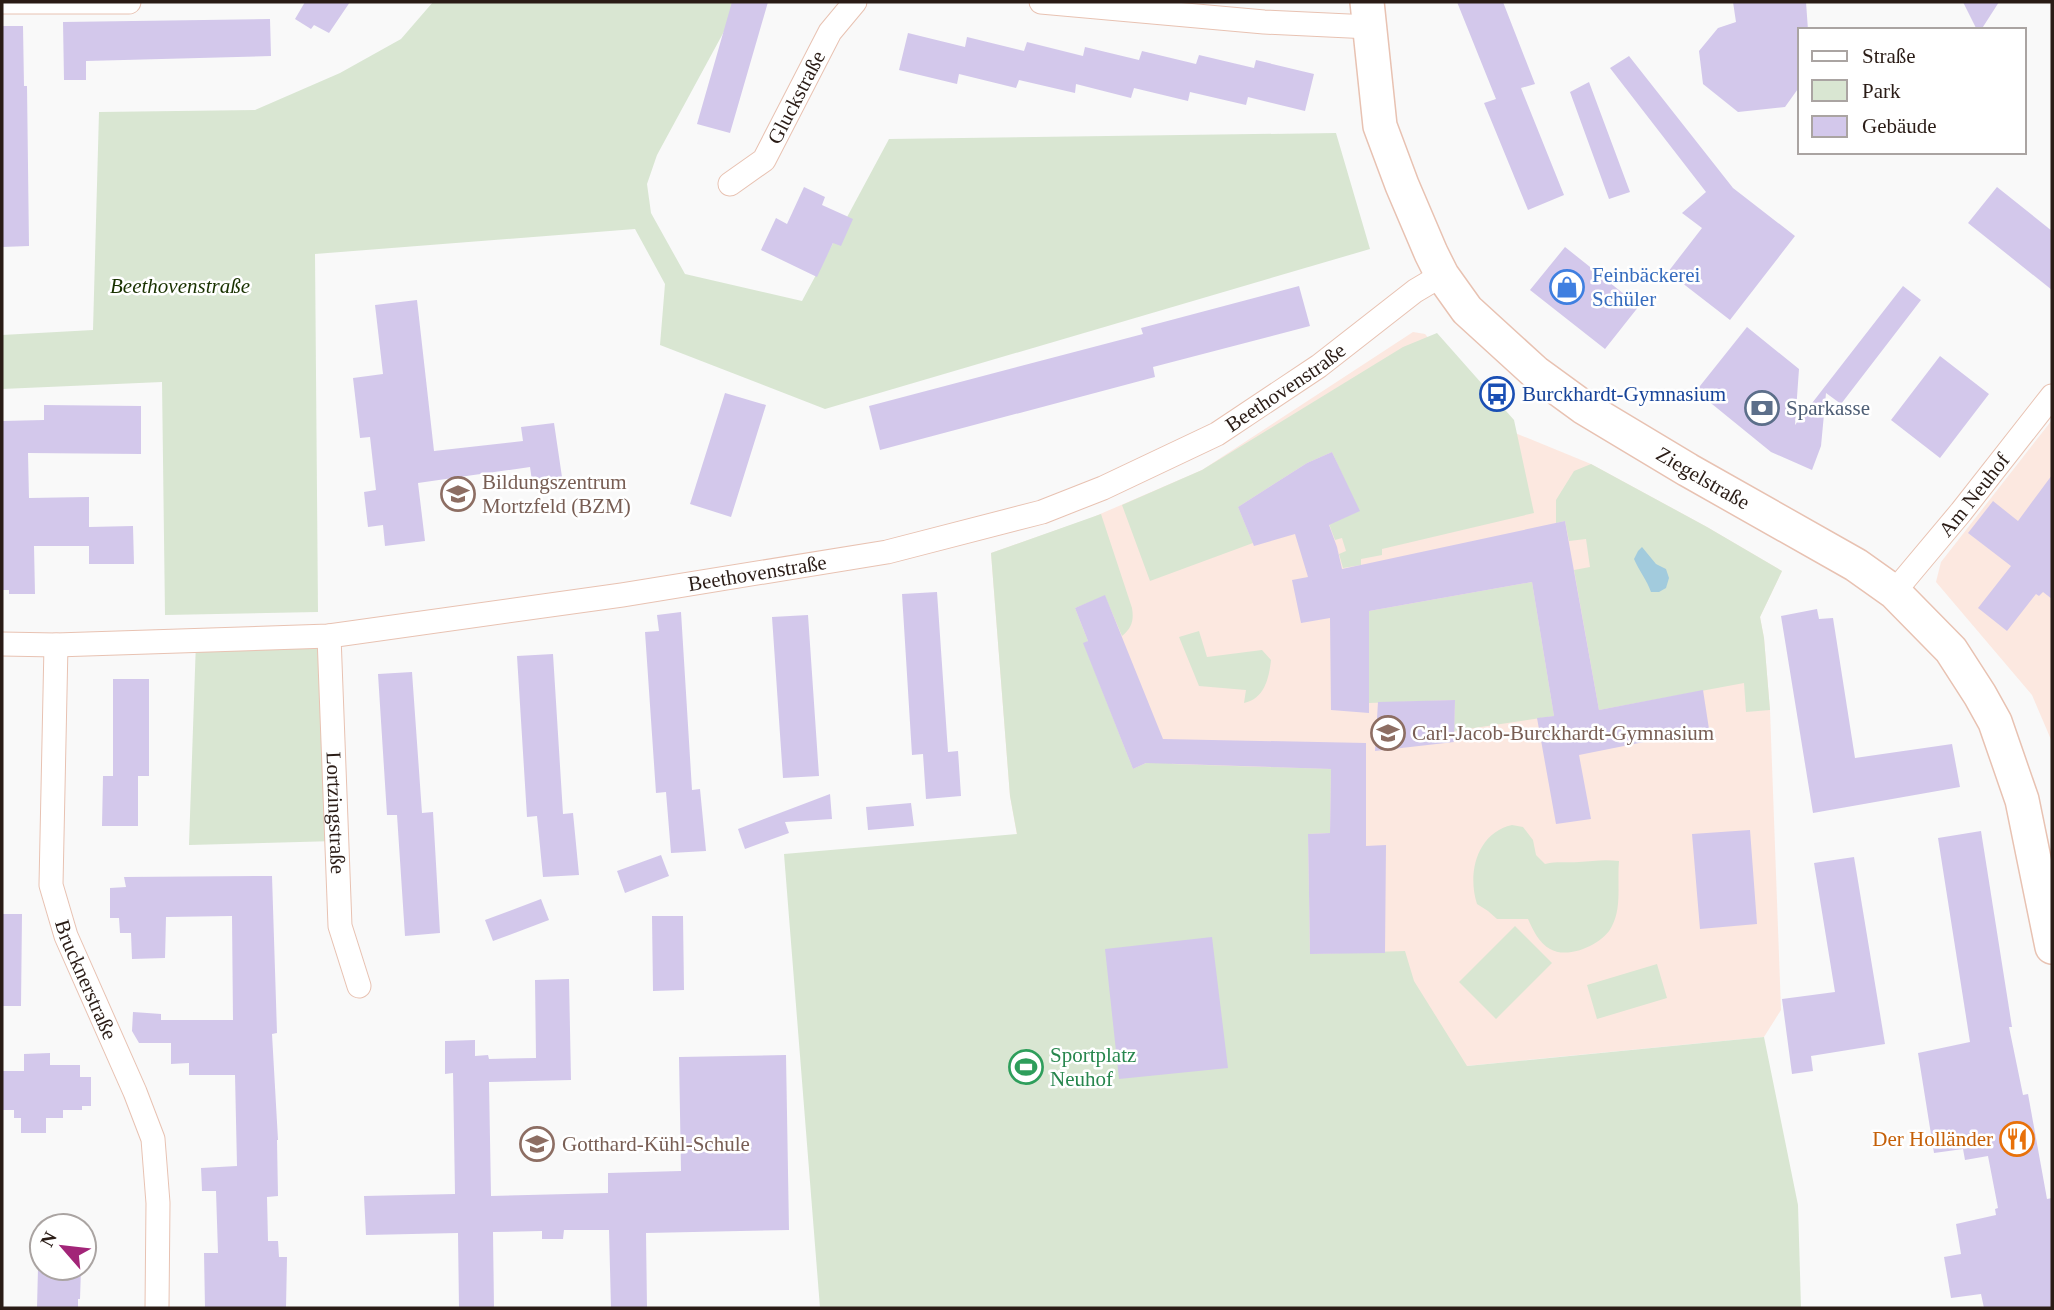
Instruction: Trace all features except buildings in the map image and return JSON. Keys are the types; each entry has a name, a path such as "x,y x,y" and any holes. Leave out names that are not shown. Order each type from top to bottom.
{"main road":[{"name":"Ziegelstraße","path":"1369,15 1380,126 1431,253 1467,310 1535,372 1583,407 1856,565 1894,592 1951,650 1995,722 2022,800 2046,889 2052,947"}],"street":[{"path":"2,2 129,2"},
{"name":"Gluckstraße","path":"730,184 764,160 830,32 855,2"},
{"path":"1041,2 1264,22 1369,15"},
{"name":"Beethovenstraße","path":"2,644 56,645 329,636 622,595 877,554 1042,512 1103,488 1217,434 1319,366 1406,298 1443,275"},
{"name":"Am Neuhof","path":"1894,592 2052,396"},
{"name":"Lortzingstraße","path":"329,636 340,926 359,986"},
{"name":"Brucknerstraße","path":"56,645 51,885 66,936 153,1139 158,1203 157,1308"}],"shaded area":[{"name":"Carl-Jacob-Burckhardt-Gymnasium","path":"1413,332 1425,334 1503,428 1591,464 1782,571 1760,617 1770,710 1781,1010 1764,1037 1466,1066 1017,835 1010,796 991,553 1091,518 1202,470"},
{"path":"2052,420 2052,742 2032,695 1936,582 1941,562"}],"green space":[{"path":"433,2 740,2 657,155 647,184 651,213 685,274 802,301 889,139 1336,133 1370,249 825,409 660,345 665,284 635,229 315,254 318,612 165,615 162,382 2,389 2,335 93,330 99,112 255,110 340,73 401,39"},
{"path":"1437,333 1514,420 1534,513 1382,549 1382,555 1361,559 1361,565 1343,568 1339,554 1346,551 1342,538 1335,540 1329,524 1359,511 1332,452 1307,463 1238,507 1253,543 1150,581 1122,505 1202,470 1403,347"},
{"path":"1591,464 1782,571 1760,617 1770,710 1746,712 1744,683 1599,710 1574,570 1590,567 1586,539 1569,541 1565,521 1556,523 1556,500 1574,471"},
{"name":"Sportplatz Neuhof","path":"1101,514 1132,608 1132,624 1122,636 1105,596 1075,608 1088,641 1084,644 1133,769 1168,753 1172,764 1331,769 1330,833 1308,834 1310,954 1405,951 1414,981 1467,1066 1764,1037 1798,1205 1801,1308 820,1308 784,854 1017,834 1010,796 991,553"},
{"path":"1532,582 1554,716 1454,731 1455,700 1369,703 1369,611"},
{"path":"1199,631 1207,657 1262,650 1271,660 1267,681 1261,693 1244,703 1246,690 1199,686 1179,637"},
{"path":"329,636 336,841 189,845 196,641"},
{"path":"1512,825 1523,827 1533,840 1536,855 1545,864 1619,861 1617,911 1608,933 1601,939 1585,948 1566,953 1558,952 1543,943 1528,919 1497,919 1477,904 1473,880 1478,856 1490,836"},
{"path":"1515,926 1552,963 1496,1019 1459,982"},
{"path":"1657,964 1667,998 1597,1019 1587,985"}],"water":[{"path":"1642,547 1656,564 1666,569 1669,578 1666,588 1659,592 1651,592 1634,559"}],"place":[{"name":"Feinbäckerei Schüler","path":"1567,287"},
{"name":"Burckhardt-Gymnasium","path":"1497,394"},
{"name":"Sparkasse","path":"1762,408"},
{"name":"Bildungszentrum Mortzfeld (BZM)","path":"458,494"},
{"name":"Carl-Jacob-Burckhardt-Gymnasium","path":"1388,733"},
{"name":"Sportplatz Neuhof","path":"1026,1067"},
{"name":"Der Holländer","path":"2017,1139"},
{"name":"Gotthard-Kühl-Schule","path":"537,1144"}]}
